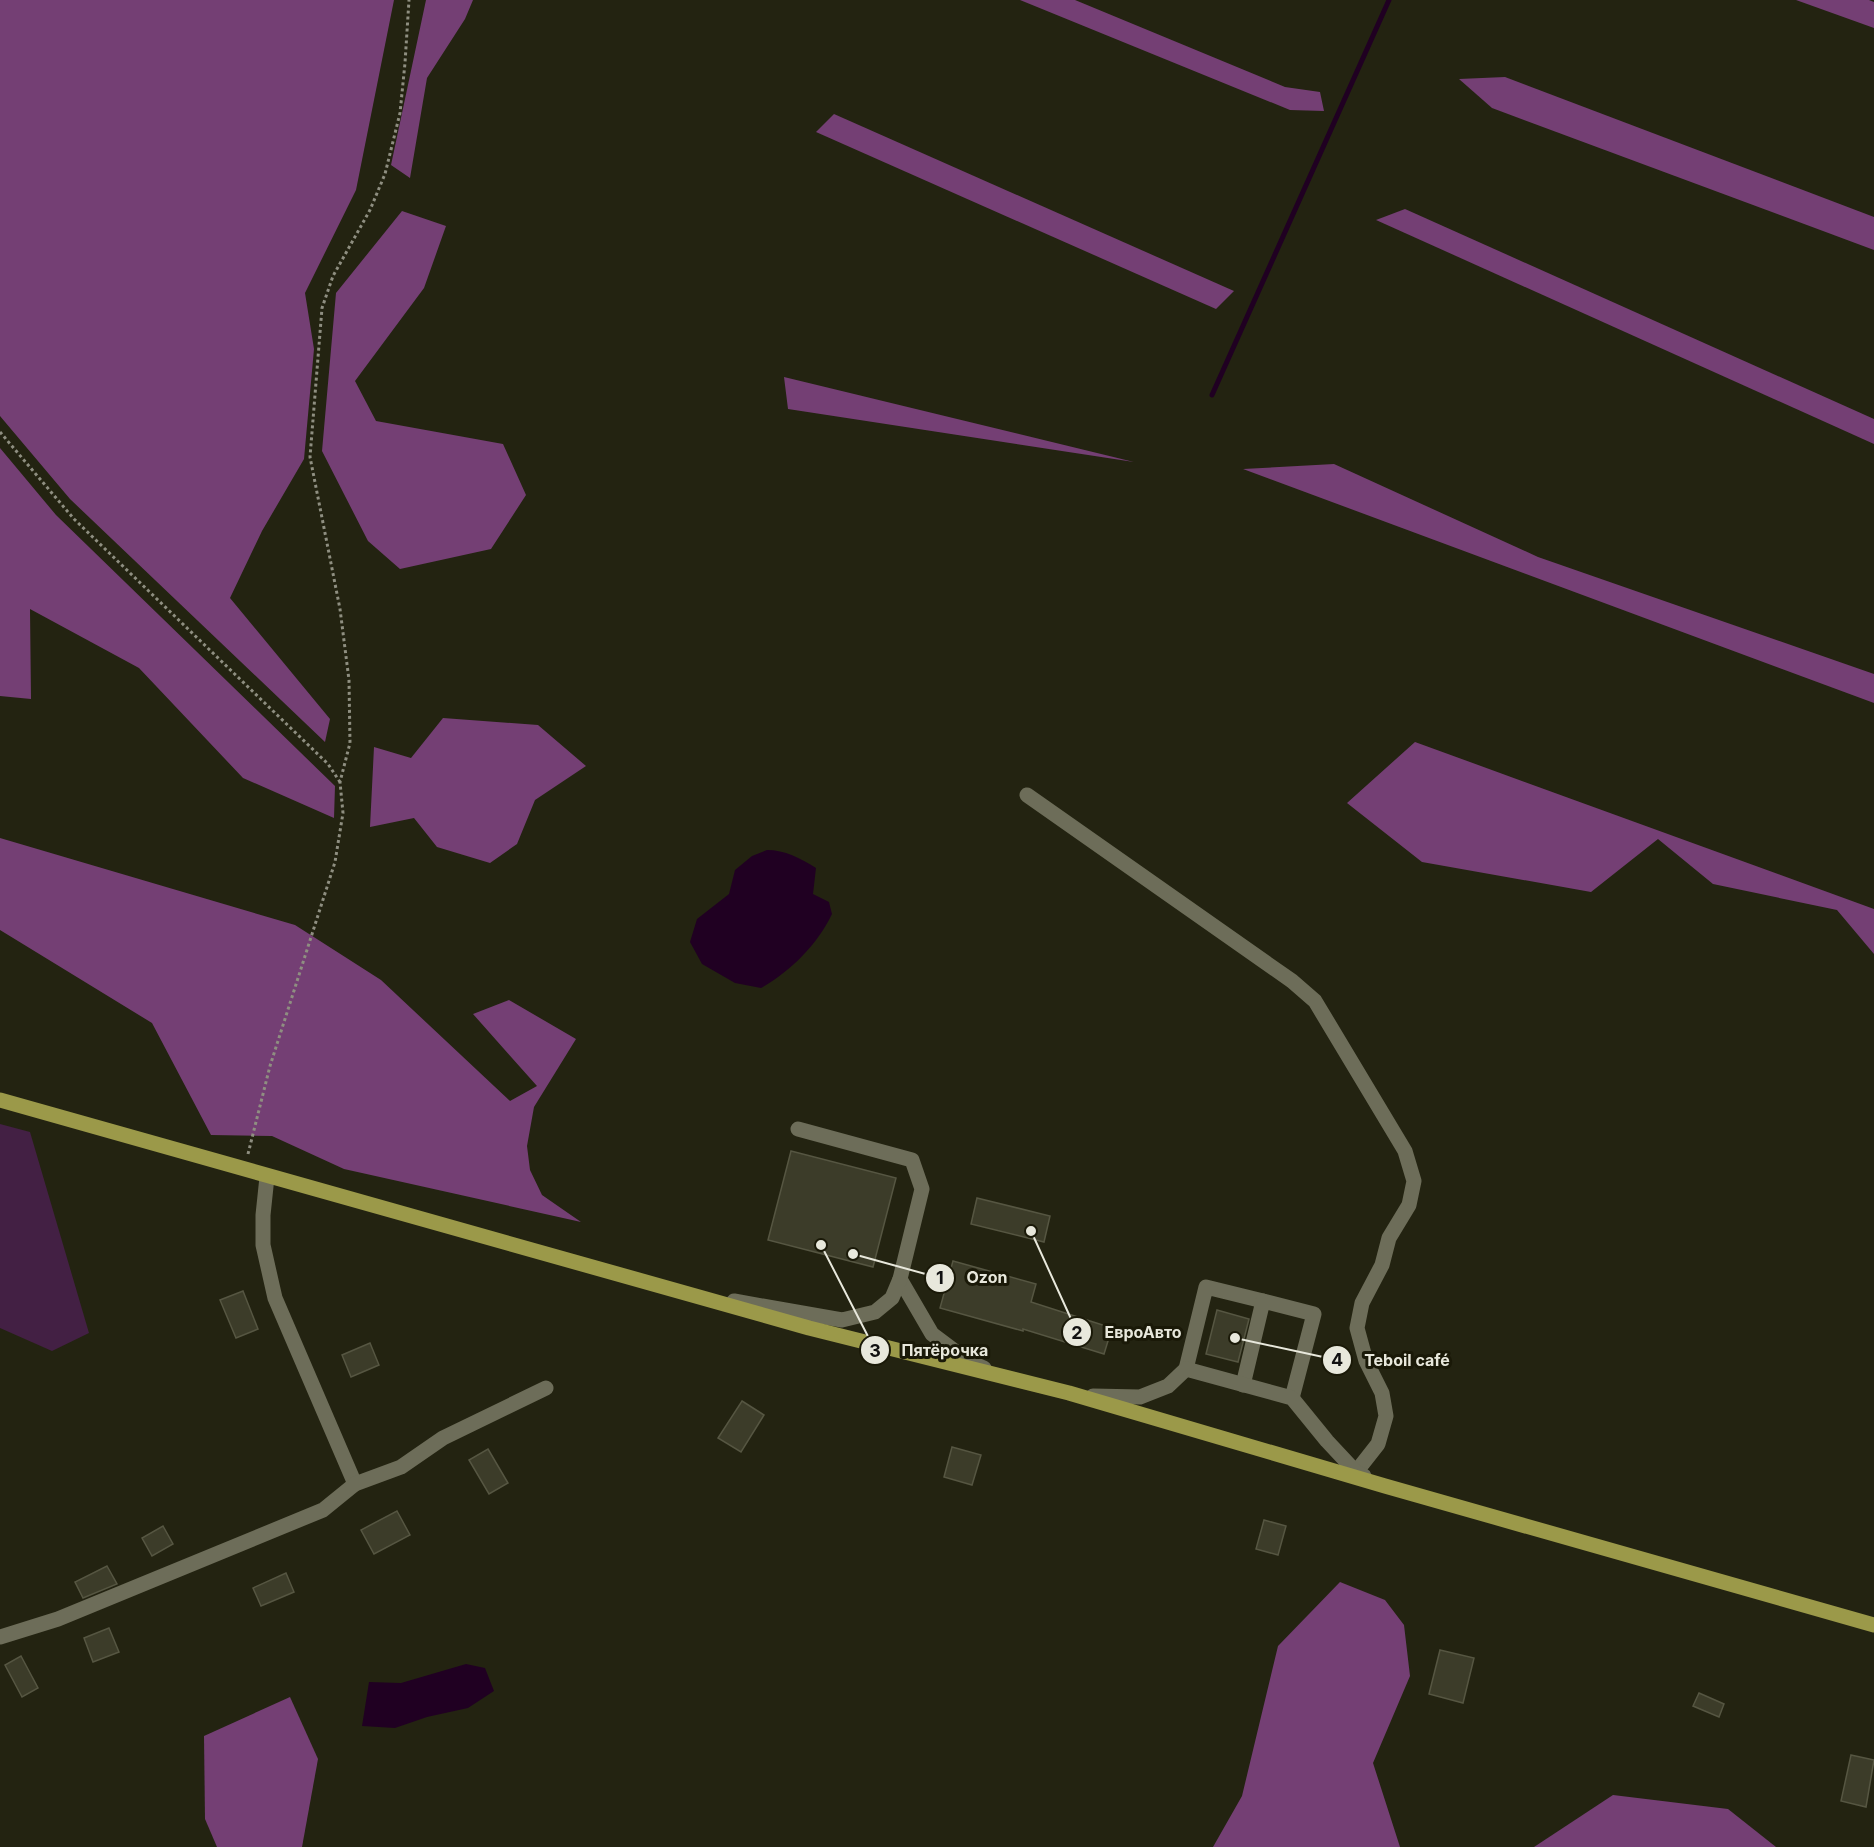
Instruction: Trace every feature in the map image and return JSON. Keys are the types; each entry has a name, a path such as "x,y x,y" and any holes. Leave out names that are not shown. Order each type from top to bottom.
{"main road":[{"path":"0,1100 678,1292 810,1328 1069,1393 1385,1486 1874,1625"}],"lane":[{"path":"1027,795 1292,981 1314,1001 1405,1151 1414,1181 1409,1205 1389,1238 1382,1264 1362,1304 1357,1328 1366,1361 1382,1393 1386,1416 1378,1444 1356,1472"},
{"path":"678,1292 843,1320 875,1312 892,1298 900,1279 922,1189 912,1160 798,1129"},
{"path":"267,1177 262,1215 262,1245 275,1298 355,1484"},
{"path":"900,1279 932,1334 968,1362 1012,1378"},
{"path":"1069,1393 1112,1398 1140,1397 1168,1386 1186,1369 1206,1287 1314,1314 1293,1398"},
{"path":"1243,1385 1263,1302"},
{"path":"1186,1369 1293,1398 1327,1441 1356,1472 1385,1486"},
{"path":"0,1637 58,1619 323,1510 355,1484 401,1467 443,1438 546,1388"}],"path":[{"path":"245,1170 270,1066 335,862 343,813 340,782 350,744 349,680 340,609 310,457 322,308 333,276 370,210 385,174 399,114 409,0"},
{"path":"0,432 74,519 328,764 340,782"}],"shaded area":[{"path":"0,0 394,0 356,190 305,293 314,349 304,459 262,531 230,598 330,719 325,742 70,499 0,416"},
{"path":"426,0 473,0 465,19 427,78 410,178 391,165"},
{"path":"1020,0 1075,0 1285,87 1320,92 1324,111 1290,110"},
{"path":"1796,0 1869,0 1874,2 1874,28"},
{"path":"1505,77 1874,217 1874,250 1492,108 1459,79"},
{"path":"834,114 1234,291 1216,309 816,132"},
{"path":"1405,209 1874,419 1874,444 1376,220"},
{"path":"402,211 446,226 424,288 355,381 376,421 503,444 526,495 491,549 400,569 368,541 322,451 336,293"},
{"path":"784,377 1134,462 788,409"},
{"path":"0,448 56,515 335,786 334,818 243,778 139,668 30,609 31,699 0,696"},
{"path":"1334,464 1538,557 1874,674 1874,703 1243,469"},
{"path":"443,718 538,725 586,766 535,800 517,844 490,863 437,847 414,818 370,827 374,747 411,758"},
{"path":"1415,742 1874,909 1874,954 1837,910 1713,884 1658,839 1591,892 1422,862 1347,803"},
{"path":"0,838 295,925 381,980 510,1101 537,1086 473,1014 509,1000 576,1039 534,1107 527,1146 530,1170 542,1195 581,1222 344,1169 272,1136 211,1135 152,1023 0,930"},
{"path":"767,850 792,855 816,868 813,894 829,902 832,914 811,947 783,974 761,988 735,983 702,964 690,942 697,919 729,894 735,870 752,856"},
{"path":"0,1124 30,1132 89,1333 52,1351 0,1328"},
{"path":"1340,1582 1385,1600 1404,1625 1410,1676 1373,1763 1400,1847 1213,1847 1242,1796 1278,1646"},
{"path":"466,1664 485,1668 494,1691 468,1708 427,1717 395,1728 362,1726 369,1682 401,1683"},
{"path":"290,1697 318,1759 302,1847 217,1847 205,1819 204,1736"},
{"path":"1613,1795 1728,1809 1776,1847 1534,1847"}],"building":[{"path":"791,1151 896,1178 873,1267 768,1240"},
{"path":"977,1198 1050,1216 1044,1242 971,1224"},
{"path":"953,1261 1036,1284 1031,1302 1112,1328 1104,1354 1023,1329 1023,1331 940,1308"},
{"path":"243,1291 258,1329 236,1338 220,1300"},
{"path":"1217,1310 1249,1319 1238,1362 1206,1354"},
{"path":"370,1343 379,1365 351,1377 342,1355"},
{"path":"742,1401 764,1415 741,1452 718,1438"},
{"path":"952,1447 981,1455 972,1485 944,1477"},
{"path":"488,1449 508,1483 489,1494 469,1460"},
{"path":"397,1511 410,1535 374,1554 361,1530"},
{"path":"1264,1520 1286,1526 1278,1555 1256,1549"},
{"path":"163,1526 173,1544 152,1556 142,1538"},
{"path":"107,1566 117,1584 83,1598 75,1582"},
{"path":"286,1573 294,1592 261,1606 253,1588"},
{"path":"109,1628 119,1652 93,1662 84,1638"},
{"path":"1440,1650 1474,1658 1463,1703 1429,1694"},
{"path":"21,1656 38,1688 22,1697 5,1665"},
{"path":"1699,1693 1724,1704 1719,1717 1693,1706"},
{"path":"1851,1755 1874,1760 1866,1807 1841,1801"}],"waterway":[{"path":"1212,395 1389,0"}],"place":[{"name":"ЕвроАвто","path":"1031,1231"},
{"name":"Пятёрочка","path":"821,1245"},
{"name":"Ozon","path":"853,1254"},
{"name":"Teboil café","path":"1235,1338"}]}
